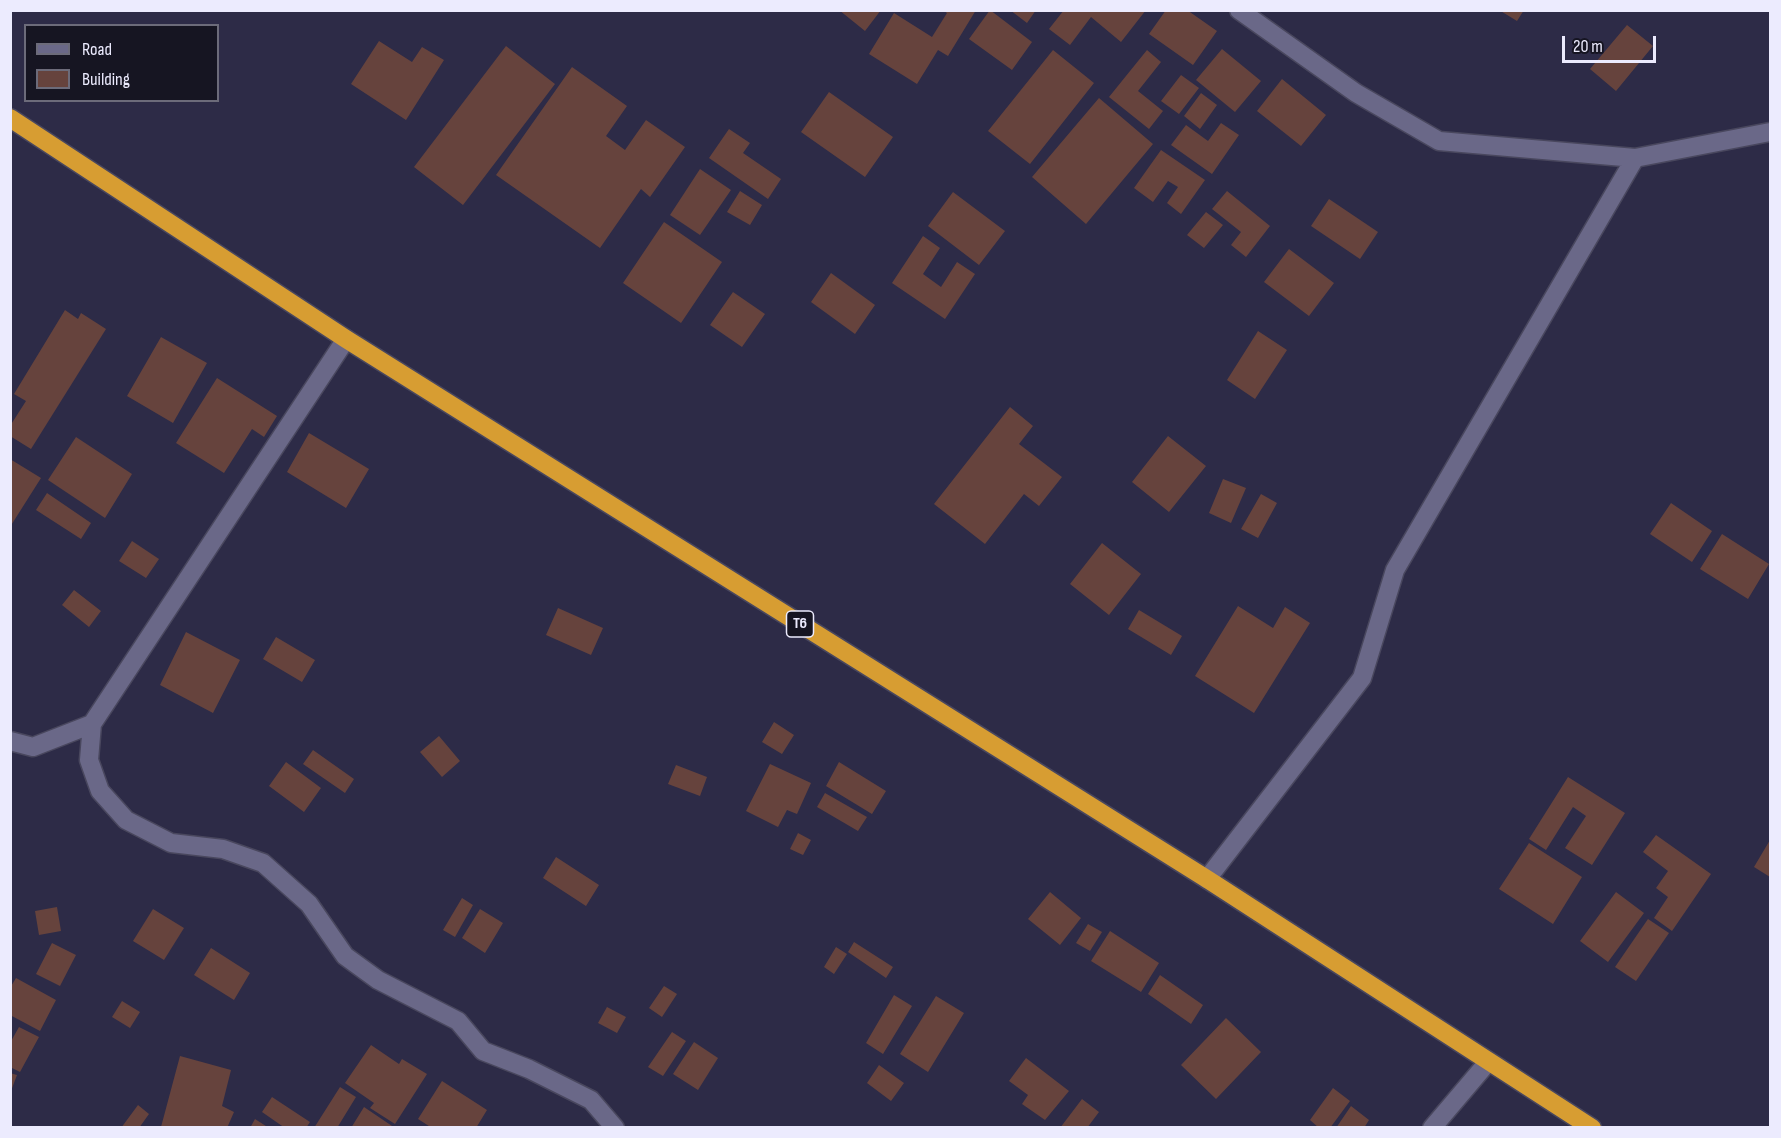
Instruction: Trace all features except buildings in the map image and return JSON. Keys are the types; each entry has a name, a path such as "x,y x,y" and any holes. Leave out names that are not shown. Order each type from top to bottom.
{"highway":[{"name":"T6","path":"10,118 346,339 1207,879 1592,1128"}],"street":[{"path":"1239,10 1356,93 1439,141 1635,158 1770,132"},
{"path":"1207,879 1362,678 1395,570 1635,158"},
{"path":"346,339 92,724 89,760 100,791 126,820 171,843 223,849 262,863 309,904 345,956 370,974 458,1021 483,1051 529,1069 591,1100 615,1128"},
{"path":"10,741 33,747 92,724"},
{"path":"1432,1128 1488,1062"}]}
